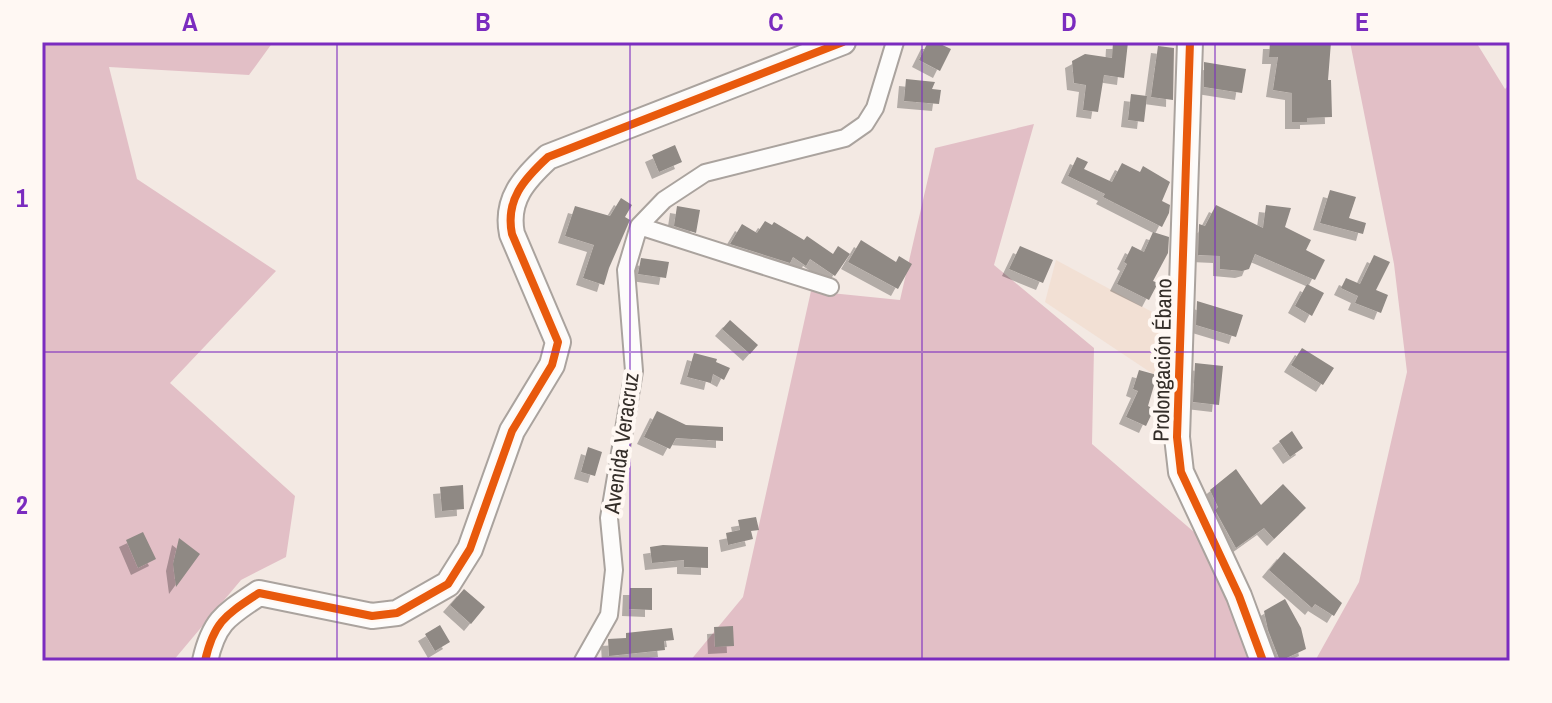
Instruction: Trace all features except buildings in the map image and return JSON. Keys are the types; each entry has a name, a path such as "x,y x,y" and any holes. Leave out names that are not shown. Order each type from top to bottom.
{"street":[{"path":"205,661 210,639 226,615 259,593 372,616 397,613 448,584 470,549 512,431 552,365 558,342 509,221 516,192 527,176 548,157 843,42"},
{"name":"Avenida Veracruz","path":"583,661 609,615 614,570 609,518 634,371 626,270 639,226 664,200 705,173 845,138 865,124 875,108 895,42"},
{"name":"Prolongación Ébano","path":"1190,42 1177,437 1179,460 1181,472 1239,596 1263,661"},
{"path":"639,226 830,287"}],"shaded area":[{"path":"42,42 273,42 249,75 109,67 137,179 276,271 170,383 295,496 286,557 241,580 173,661 42,661"},
{"path":"1350,42 1476,42 1505,89 1510,84 1510,661 1315,661 1359,582 1407,372 1394,264"},
{"path":"1034,124 994,265 1094,348 1092,444 1238,570 1278,661 690,661 743,597 811,291 900,300 935,148"},
{"path":"1056,260 1167,320 1165,382 1045,302"}],"cycle path":[{"path":"205,661 223,620 259,593 372,616 397,613 448,584 470,549 512,431 552,365 558,342 512,234 514,200 539,165 548,157 843,42"},
{"path":"1190,42 1177,437 1181,472 1239,596 1263,661"}]}
